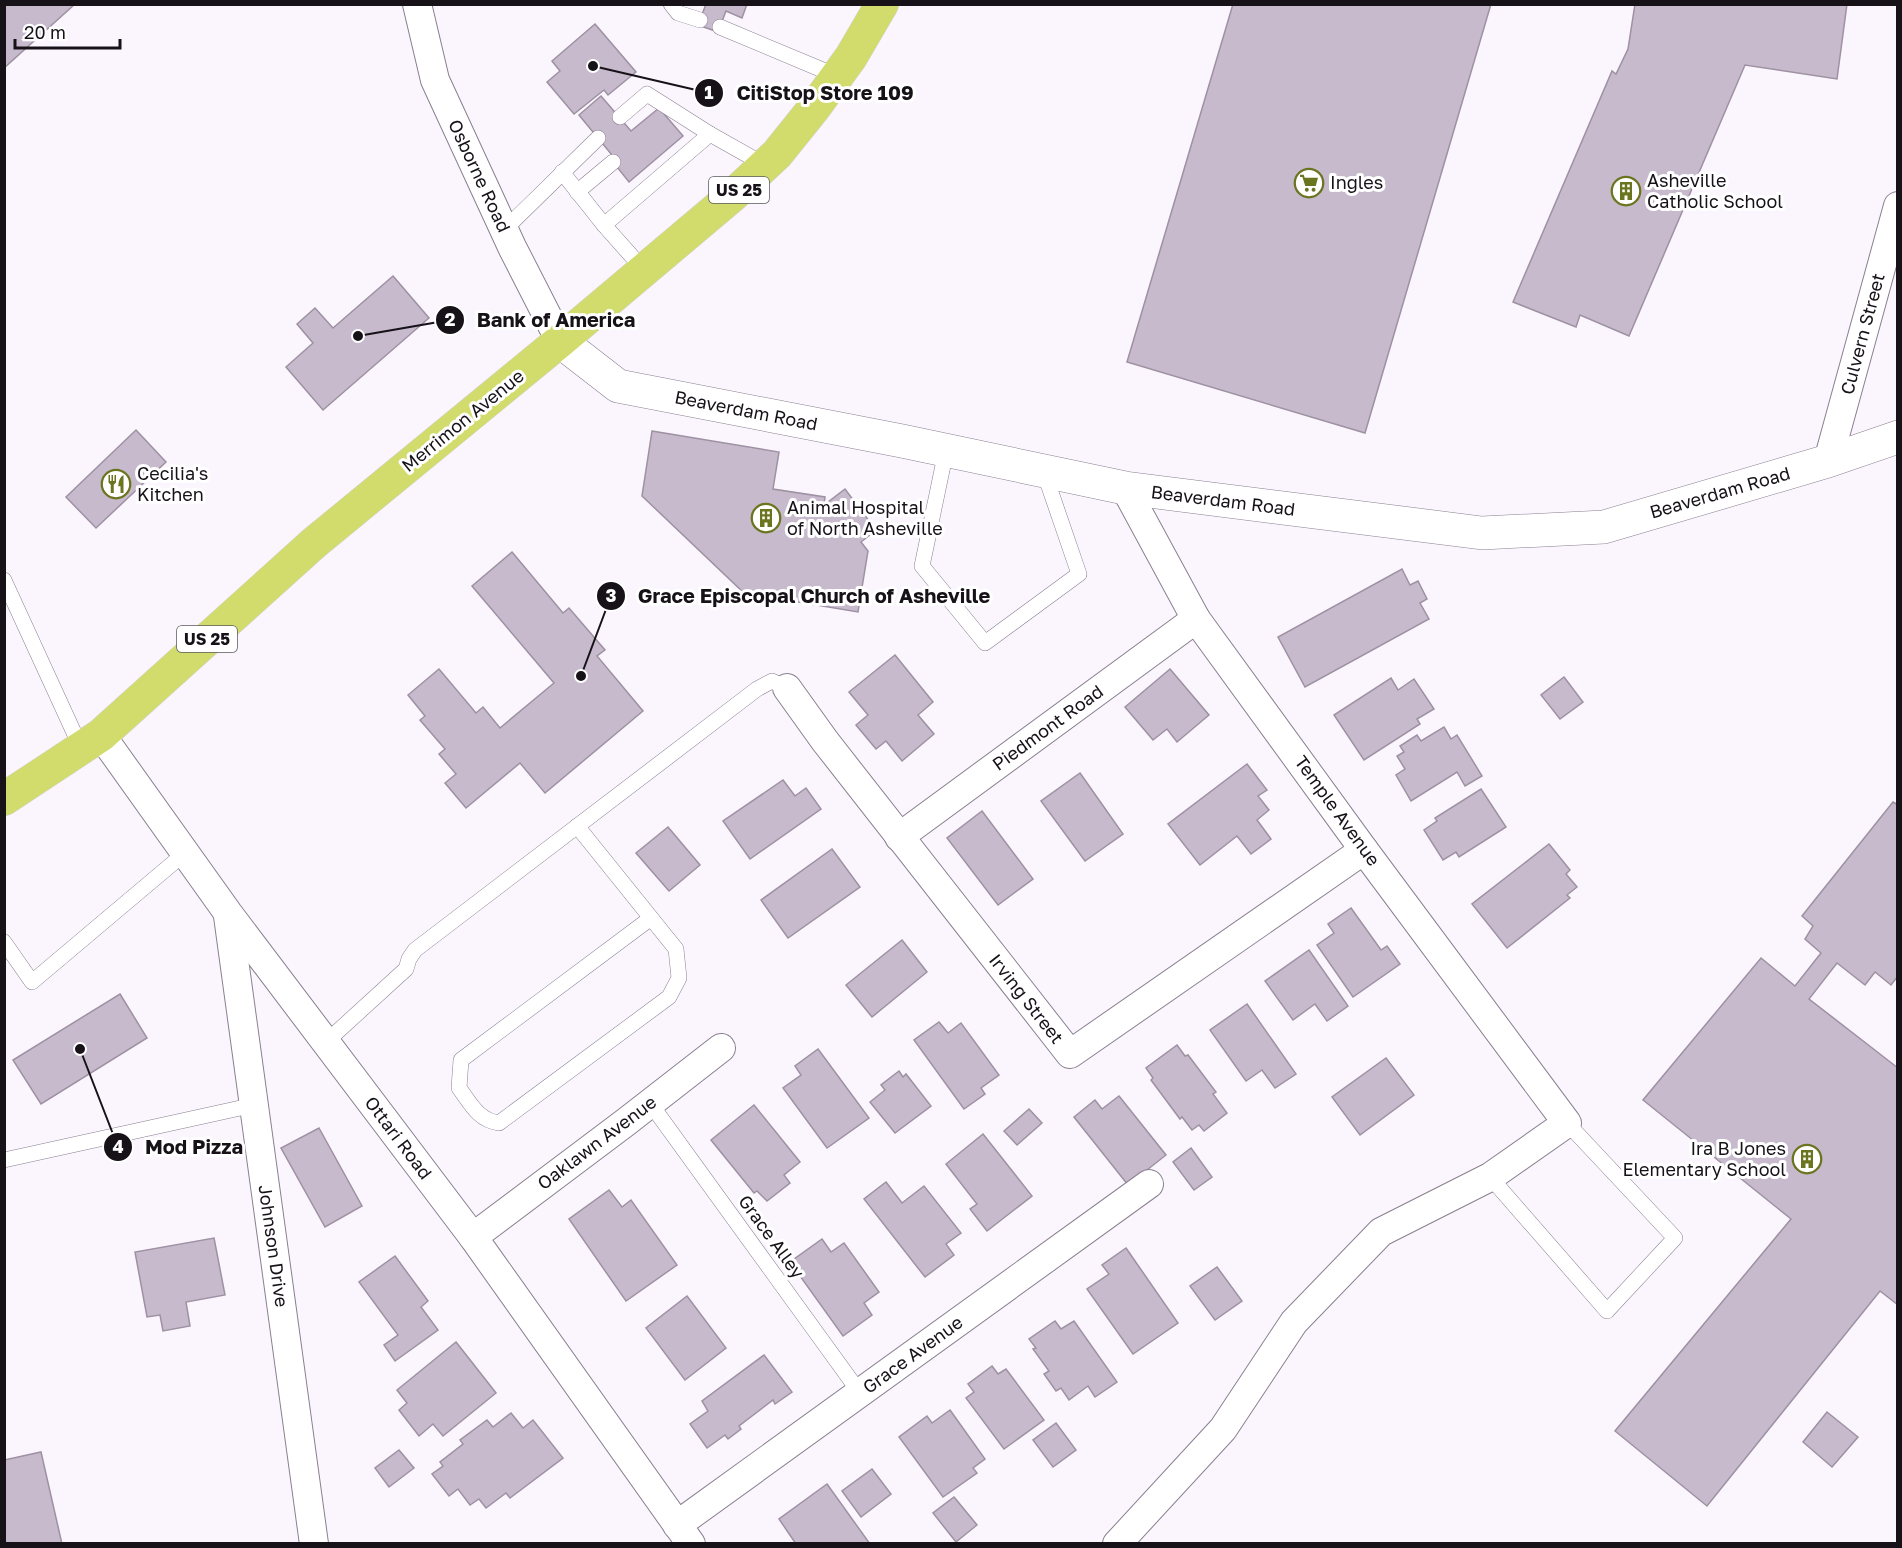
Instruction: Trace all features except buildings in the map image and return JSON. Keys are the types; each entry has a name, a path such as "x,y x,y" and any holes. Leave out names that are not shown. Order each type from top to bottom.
{"main road":[{"name":"Merrimon Avenue","path":"4,799 91,742 314,543 732,196 777,154 851,57 882,4"}],"street":[{"name":"Osborne Road","path":"417,4 435,80 504,230 560,341"},
{"name":"Culvern Street","path":"1828,461 1898,206"},
{"name":"Beaverdam Road","path":"560,341 618,386 902,441 1125,488 1482,533 1604,527 1828,461 1898,437"},
{"name":"Temple Avenue","path":"1125,488 1196,619 1567,1123"},
{"name":"Piedmont Road","path":"899,837 1196,619"},
{"name":"Irving Street","path":"787,688 899,837 1070,1054 1365,850"},
{"name":"Ottari Road","path":"91,742 185,853 473,1237 684,1534"},
{"name":"Johnson Drive","path":"228,913 314,1544"},
{"name":"Oaklawn Avenue","path":"473,1237 721,1048"},
{"path":"1117,1544 1223,1429 1294,1322 1381,1232 1490,1178 1567,1123"},
{"name":"Grace Avenue","path":"684,1534 860,1393 1149,1184"}],"lane":[{"path":"671,4 678,13 700,20"},
{"path":"720,27 837,76"},
{"path":"620,117 646,94 669,113 765,165"},
{"path":"604,225 710,134"},
{"path":"504,230 598,138"},
{"path":"577,192 613,162"},
{"path":"562,172 604,225 645,270"},
{"path":"946,451 922,566 985,643 1079,574 1044,471"},
{"path":"4,580 91,742"},
{"path":"326,1042 406,969 409,959 416,950 577,826 764,684 772,681 787,688"},
{"path":"577,826 676,949 679,978 669,997 499,1123 488,1122 478,1114 459,1088 461,1060 651,918"},
{"path":"4,942 32,982 185,853"},
{"name":"Grace Alley","path":"650,1103 860,1393"},
{"path":"4,1160 254,1105"},
{"path":"1490,1178 1607,1311 1675,1238 1567,1123"}],"place":[{"name":"CitiStop Store 109","path":"593,66"},
{"name":"Ingles","path":"1309,183"},
{"name":"Asheville Catholic School","path":"1626,191"},
{"name":"Bank of America","path":"358,336"},
{"name":"Cecilia's Kitchen","path":"116,484"},
{"name":"Animal Hospital of North Asheville","path":"766,518"},
{"name":"Grace Episcopal Church of Asheville","path":"581,676"},
{"name":"Mod Pizza","path":"80,1049"},
{"name":"Ira B Jones Elementary School","path":"1807,1159"}]}
